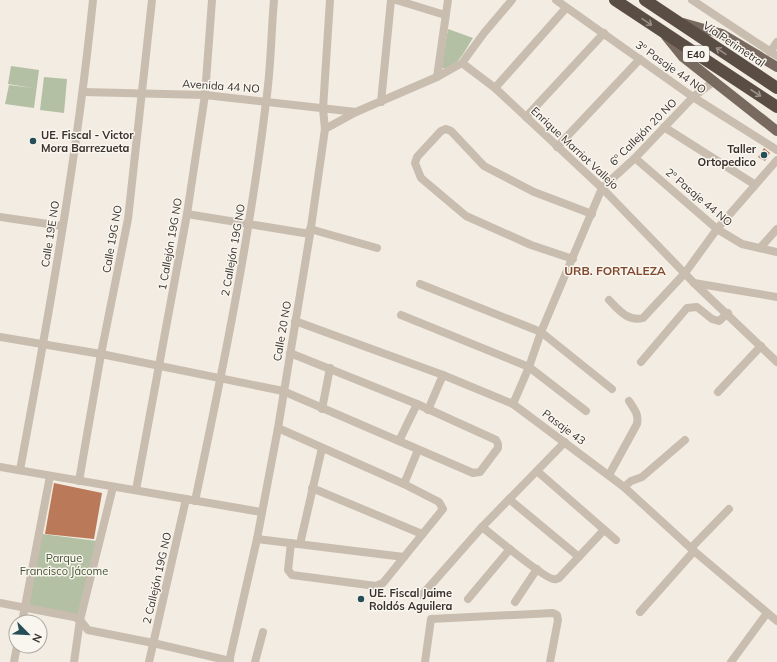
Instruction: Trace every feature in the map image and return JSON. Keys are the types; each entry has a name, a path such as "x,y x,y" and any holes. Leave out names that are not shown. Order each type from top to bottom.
{"highway":[{"name":"E40","path":"615,0 777,107"},
{"name":"Vía Perimetral","path":"645,0 777,88"}],"main road":[{"name":"Vía Perimetral","path":"677,21 722,34 777,67"},
{"path":"664,33 683,57 777,131"}],"street":[{"name":"Calle 19E NO","path":"20,470 44,344 84,92 93,0"},
{"name":"Calle 19G NO","path":"79,481 101,354 128,219 152,0"},
{"name":"1 Callejón 19G NO","path":"136,490 187,214 205,95 212,0"},
{"name":"2 Callejón 19G NO","path":"195,501 221,378 249,224 267,101 274,0"},
{"name":"Calle 20 NO","path":"229,662 257,539 278,428 310,231 325,129 322,109 330,0"},
{"path":"381,102 391,0"},
{"path":"396,0 445,15"},
{"path":"437,77 448,0"},
{"path":"325,129 356,112 437,77 462,63 484,33 512,0"},
{"name":"3º Pasaje 44 NO","path":"556,0 693,97 776,149"},
{"name":"Vía Perimetral","path":"692,0 775,54"},
{"path":"495,88 566,8"},
{"path":"526,116 604,33"},
{"path":"775,54 777,42"},
{"path":"557,147 640,59"},
{"name":"Enrique Marriot Vallejo","path":"462,63 495,88 602,188 694,283 777,362"},
{"name":"6º Callejón 20 NO","path":"513,404 529,367 541,332 602,188 635,158 693,97 713,82"},
{"name":"Avenida 44 NO","path":"84,92 205,95 356,112"},
{"path":"664,127 754,184"},
{"path":"573,259 531,244 466,216 421,178 415,163 417,157 441,131 446,129 451,131 484,166 534,192 592,214"},
{"name":"2º Pasaje 44 NO","path":"635,158 717,229 742,244 777,252"},
{"path":"609,300 630,318 636,320 643,318 685,273 717,229 754,184 777,160"},
{"path":"187,214 249,224 310,231 376,248"},
{"path":"0,216 62,226"},
{"path":"760,248 777,229"},
{"path":"694,283 777,298"},
{"path":"420,284 541,332 612,389"},
{"path":"641,362 687,308 697,307 712,319 719,321 728,314"},
{"path":"402,315 529,367 586,411"},
{"name":"Pasaje 43","path":"295,321 443,375 513,404 624,487 692,550 777,621"},
{"path":"0,337 101,354 283,391 477,474 498,448 496,440 417,404 290,353"},
{"path":"718,392 761,346"},
{"path":"322,408 330,368"},
{"path":"428,410 443,375"},
{"path":"609,475 637,424 637,412 629,401"},
{"path":"398,441 417,404"},
{"path":"278,428 404,484 442,504 443,508 383,583 376,586 292,575 288,570 291,543"},
{"path":"624,487 631,481 642,477 685,440"},
{"path":"422,595 482,527 565,442"},
{"path":"300,544 322,448"},
{"path":"404,484 418,450"},
{"path":"0,467 261,512"},
{"path":"537,471 616,540"},
{"path":"24,614 50,476"},
{"path":"74,662 80,620 113,487"},
{"path":"312,488 422,534"},
{"name":"2 Callejón 19G NO","path":"149,662 186,499"},
{"path":"509,499 579,557"},
{"path":"640,612 729,509"},
{"path":"482,527 551,579 559,578 604,530"},
{"path":"257,539 404,557"},
{"path":"468,599 510,549"},
{"path":"515,602 537,569"},
{"path":"0,603 74,617 80,620 88,630 153,643 229,662"},
{"path":"425,662 432,619 553,613 557,615 558,620 550,662"},
{"path":"731,662 767,613"},
{"path":"255,662 263,632"}],"green space":[{"path":"448,29 473,38 456,63 447,68 441,68"},
{"path":"11,66 39,70 34,108 5,104 9,85 33,88 8,84"},
{"path":"44,77 67,79 64,113 40,110"},
{"name":"Parque Francisco Jácome","path":"42,534 97,541 79,615 29,605"}],"building":[{"name":"Taller Ortopedico","path":"764,148 770,153 765,161 758,157"},
{"path":"54,483 102,493 94,539 45,534"}],"place":[{"name":"UE. Fiscal - Victor Mora Barrezueta","path":"33,141"},
{"name":"Taller Ortopedico","path":"764,155"},
{"name":"UE. Fiscal Jaime Roldós Aguilera","path":"361,599"}],"district":[{"name":"URB. FORTALEZA","path":"615,271"}]}
